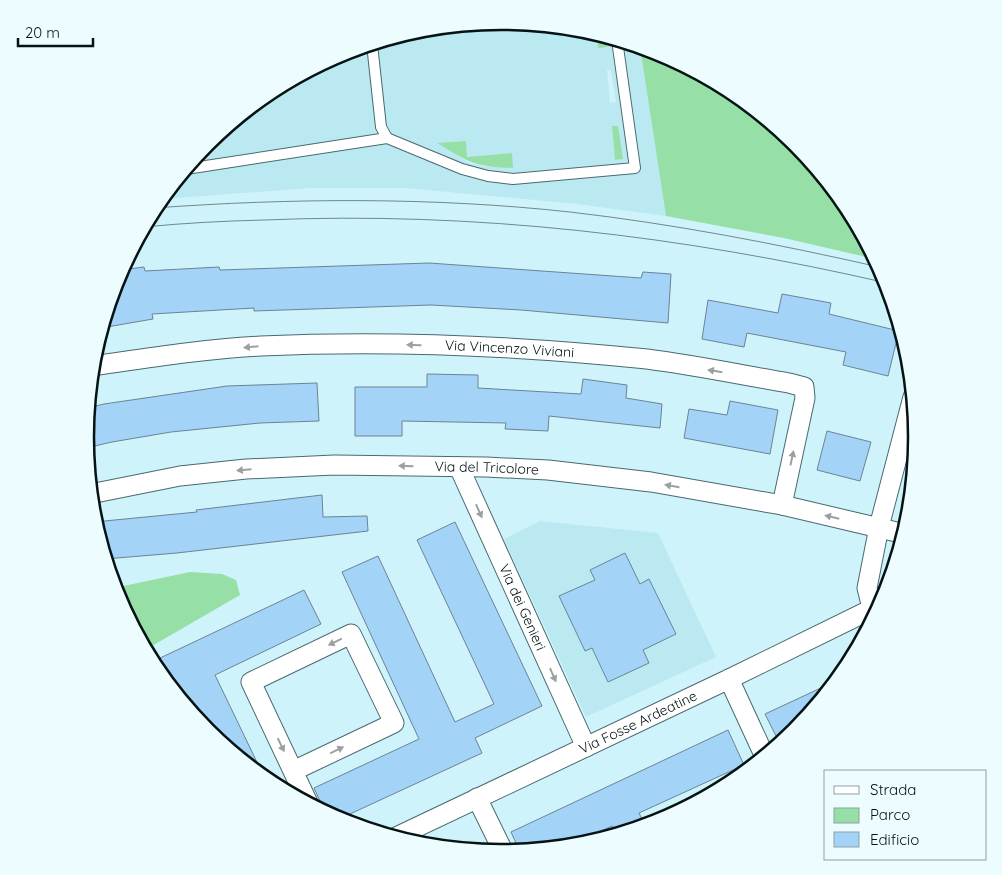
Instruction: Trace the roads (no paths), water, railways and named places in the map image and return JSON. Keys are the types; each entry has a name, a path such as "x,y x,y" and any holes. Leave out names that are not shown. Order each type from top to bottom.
{"street":[{"name":"Via Vincenzo Viviani","path":"100,365 172,354 260,346 355,344 463,346 648,360 789,383 804,387 805,398 782,505"},
{"path":"874,600 867,588 879,527 908,422"},
{"name":"Via del Tricolore","path":"97,493 180,476 246,469 334,465 548,470 616,477 782,505 898,532"},
{"name":"Via dei Genieri","path":"459,467 586,747"},
{"name":"Via Fosse Ardeatine","path":"404,833 729,679 870,610"},
{"path":"294,771 394,723 352,634 251,682 305,794"},
{"path":"729,679 762,750"},
{"path":"477,798 500,845"}],"lane":[{"path":"196,167 386,138 462,170 488,176 513,179 635,168 618,48"},
{"path":"373,51 381,127 386,138"}],"tram line":[{"path":"165,207 310,201 414,202 518,207 609,217 687,229 803,250 869,265"},
{"path":"153,226 343,218 421,219 500,224 656,240 810,266 876,281"}]}
